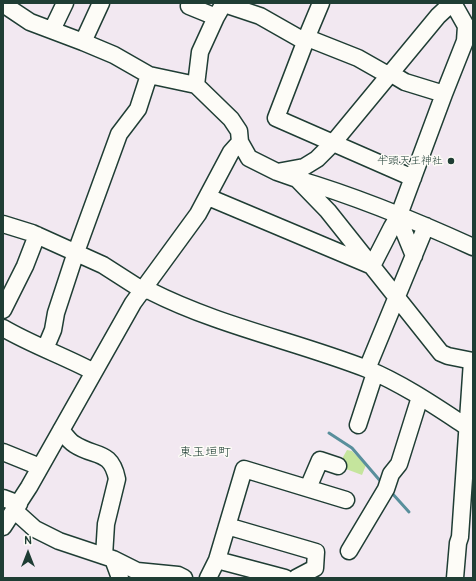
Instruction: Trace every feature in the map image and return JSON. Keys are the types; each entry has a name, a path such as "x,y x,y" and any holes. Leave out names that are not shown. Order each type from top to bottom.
{"street":[{"path":"52,30 65,3"},
{"path":"84,42 101,3"},
{"path":"190,3 189,6 221,8 260,16 305,39 358,58 405,82 444,94"},
{"path":"321,3 305,39 276,118 413,178"},
{"path":"3,4 30,22 114,55 149,75 196,85 231,119 239,132 240,142 249,158 277,172 325,188 426,226 473,247"},
{"path":"277,172 304,167 317,158 333,142 448,4 466,26 465,41 399,216 372,266"},
{"path":"196,85 200,52 221,8"},
{"path":"45,349 53,330 56,313 76,252 119,134 138,109 149,75"},
{"path":"3,527 17,507 133,303 198,214 231,152 240,142"},
{"path":"297,179 328,211 441,353 472,361 456,578"},
{"path":"208,197 372,266"},
{"path":"399,216 414,256"},
{"path":"3,224 37,235 76,252 103,265 142,290 150,291 211,318 300,346 371,371 398,384 467,427"},
{"path":"358,425 371,371 396,297 426,226"},
{"path":"3,310 25,266 37,235"},
{"path":"3,328 22,339 69,358 94,372"},
{"path":"349,551 386,489 391,474 399,464 420,397"},
{"path":"61,430 74,444 108,460 113,464 117,479 106,524 109,557 120,578"},
{"path":"3,452 40,467"},
{"path":"308,488 320,460 338,466"},
{"path":"208,578 217,560 244,469 346,500"},
{"path":"3,498 17,507 35,529 59,541 109,557 137,571 178,575 184,578"},
{"path":"227,526 316,552 315,568 296,578"},
{"path":"217,560 285,578"}],"green space":[{"path":"347,450 352,451 366,465 362,475 338,466"}],"waterway":[{"path":"329,433 352,448 382,483"},
{"path":"391,492 409,512"}],"place":[{"name":"牛頭天王神社","path":"451,161"}],"district":[{"name":"東玉垣町","path":"205,453"}]}
